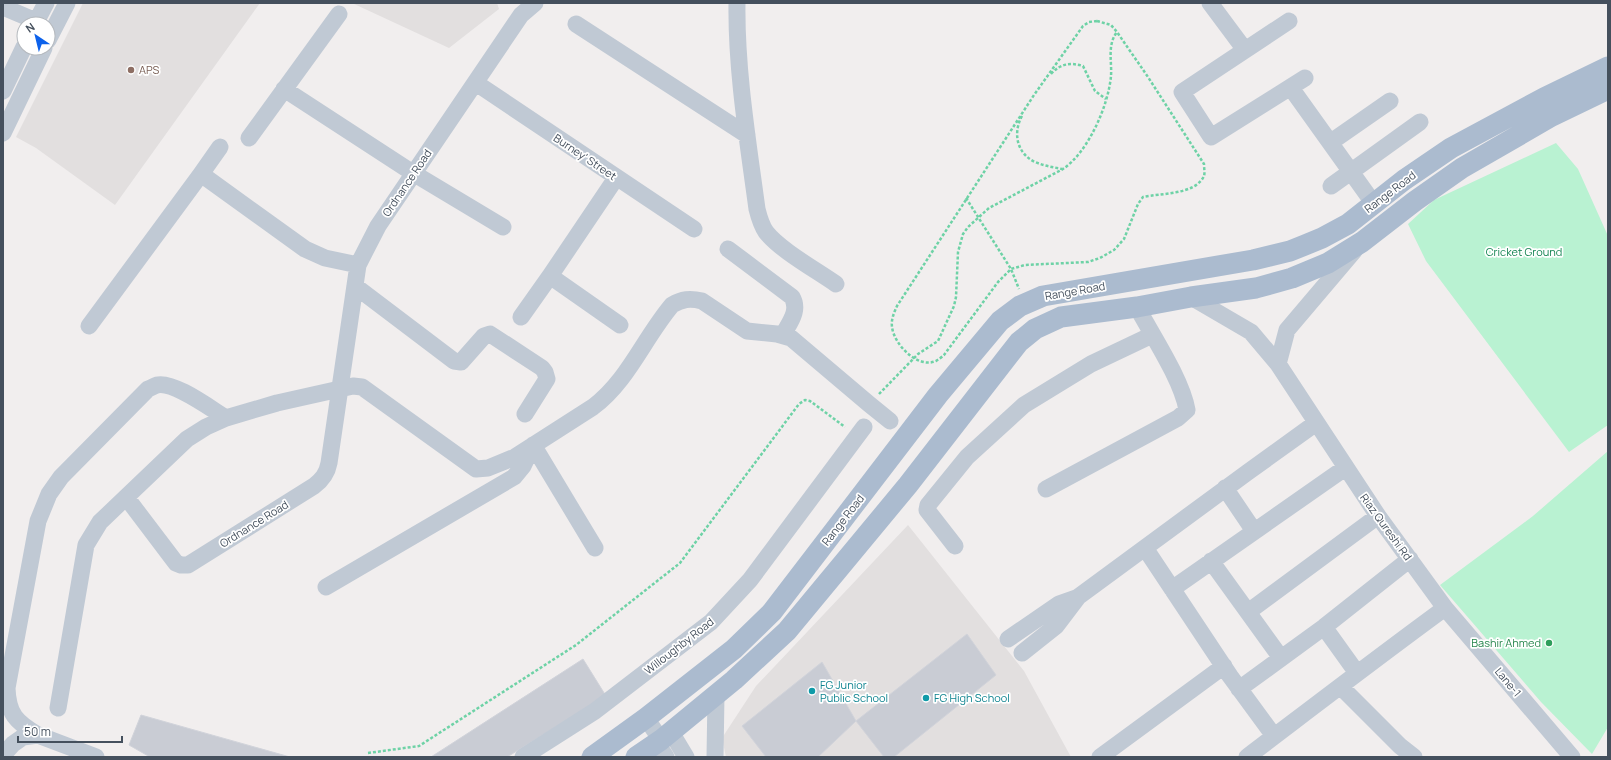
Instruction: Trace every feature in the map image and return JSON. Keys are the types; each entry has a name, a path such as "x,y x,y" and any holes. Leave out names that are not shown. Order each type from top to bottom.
{"main road":[{"name":"Range Road","path":"592,757 646,718 734,649 772,612 938,395 1000,322 1020,306 1043,296 1253,260 1290,251 1322,238 1348,224 1404,180 1451,148 1544,98 1608,67"},
{"path":"636,757 664,743 786,631 908,485 1019,342 1035,329 1061,317 1137,308 1191,296 1256,288 1292,278 1328,263 1362,242 1415,201 1462,168 1552,116 1608,89"}],"street":[{"path":"40,16 46,3"},
{"path":"56,24 67,3"},
{"name":"Ordnance Road","path":"126,497 176,563 188,566 322,480 329,463 358,266 378,226 413,173 476,83 521,15 535,3"},
{"path":"737,3 737,32 747,135 760,221 766,231 777,243 836,284"},
{"path":"1210,3 1245,50"},
{"path":"3,6 22,16"},
{"path":"249,138 339,14"},
{"path":"1289,21 1182,92 1211,137 1298,83 1331,142 1374,204"},
{"path":"576,24 747,135"},
{"path":"3,91 20,56"},
{"path":"3,132 40,56"},
{"name":"Burney' Street","path":"476,83 694,229"},
{"path":"284,89 413,173 503,227"},
{"path":"1331,142 1390,101"},
{"path":"1331,186 1420,122"},
{"path":"89,326 220,147"},
{"path":"201,174 305,249 325,258 358,266"},
{"path":"521,317 616,178"},
{"path":"1278,364 1287,330 1362,242"},
{"path":"728,249 792,297 796,306 795,312 783,335"},
{"path":"550,276 620,325"},
{"path":"355,286 454,361 461,362 484,336 490,334 542,368 546,372 547,378 525,414"},
{"name":"Riaz Qureshi Rd","path":"1191,296 1251,332 1278,364 1345,468 1445,608"},
{"path":"58,708 86,545 100,522 187,439 206,427 226,418 277,403 353,386 362,388 476,469 488,468 515,456 604,399 620,380 666,312 679,301 694,299 702,301 747,331 783,335 797,343 890,421"},
{"path":"1046,489 1178,418 1187,410 1182,393 1137,308"},
{"path":"954,546 927,510 928,504 967,457 1024,405 1091,364 1152,335"},
{"path":"96,757 38,735 24,726 12,713 8,702 7,688 38,522 49,494 61,477 148,389 157,385 167,385 186,393 226,418"},
{"path":"1022,653 1056,626 1078,598 1225,488 1316,423"},
{"name":"Willoughby Road","path":"523,757 595,711 711,622 750,580 860,431"},
{"path":"533,445 595,548"},
{"path":"326,587 514,477 523,466 533,445"},
{"path":"1172,588 1345,468"},
{"path":"1225,488 1254,531"},
{"path":"1248,612 1378,516"},
{"path":"1145,548 1239,688 1274,736"},
{"path":"1239,688 1324,627 1410,559"},
{"path":"1211,561 1281,658"},
{"path":"1008,639 1059,604 1078,598"},
{"path":"1247,757 1445,608"},
{"name":"Lane-1","path":"1445,608 1572,757"},
{"path":"1324,627 1357,673"},
{"path":"1100,757 1224,666"},
{"path":"1341,687 1397,752 1414,757"},
{"path":"715,757 716,695"},
{"path":"646,718 664,743 686,757"},
{"path":"3,755 13,744 23,737 38,735"}],"path":[{"path":"1097,21 1111,25 1117,32 1204,164 1205,175 1198,184 1188,190 1143,197 1138,204 1124,239 1114,250 1100,258 1088,262 1025,264 1011,269 998,282 944,355 936,361 930,362 914,358 899,344 894,336 892,320 894,312 966,198 1034,95 1083,26 1089,22 1097,21"},
{"path":"868,404 914,358 938,341 954,306 956,297 958,252 963,234 978,217 989,208 1071,164 1087,144 1106,99 1111,78 1111,44 1117,32"},
{"path":"1063,169 1034,161 1026,156 1019,146 1016,136 1018,123 1029,104 1052,72 1067,64 1083,66 1096,91 1106,99"},
{"path":"966,198 1011,269 1025,303"},
{"path":"368,752 419,746 576,645 680,563 799,404 805,400 810,401 860,431"}],"shaded area":[{"name":"APS","path":"83,3 260,3 115,205 36,148 16,137"},
{"path":"352,3 497,3 499,9 449,48"},
{"path":"908,525 1024,671 1071,757 726,757 722,738 756,686"}],"green space":[{"name":"Cricket Ground","path":"1556,143 1578,169 1608,236 1608,425 1569,452 1426,261 1408,224 1434,200"},
{"name":"Bashir Ahmed","path":"1608,451 1608,727 1592,754 1541,702 1440,585 1533,516"}],"building":[{"name":"FG High School","path":"967,634 996,675 894,757 884,757 856,721"},
{"path":"583,659 606,696 507,757 431,757"},
{"name":"FG Junior Public School","path":"822,662 856,721 818,757 766,757 742,726"},
{"path":"141,715 290,757 150,757 129,745"}],"place":[{"name":"APS","path":"131,70"},
{"name":"Bashir Ahmed","path":"1549,643"},
{"name":"FG Junior Public School","path":"812,691"},
{"name":"FG High School","path":"926,698"}]}
